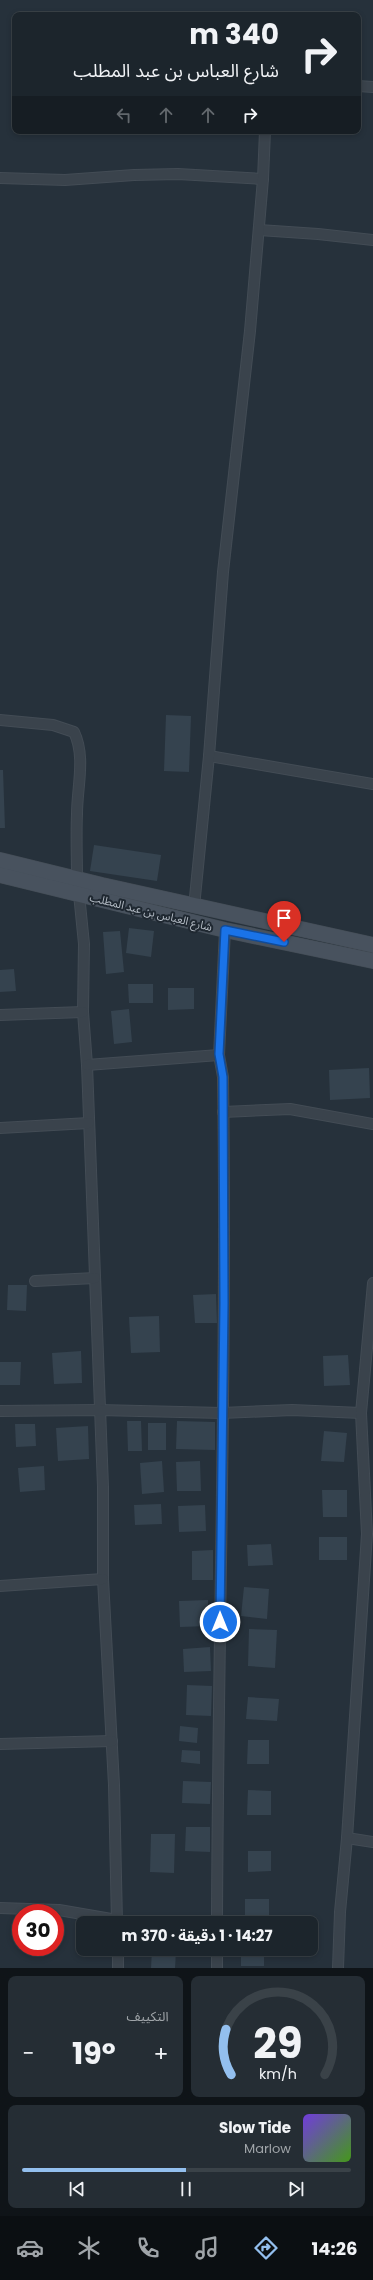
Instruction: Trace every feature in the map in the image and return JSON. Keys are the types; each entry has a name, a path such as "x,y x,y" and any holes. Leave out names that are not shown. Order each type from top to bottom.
{"street":[{"path":"361,86 373,87"},
{"path":"194,907 209,756 223,572 241,415 264,179 265,134"},
{"path":"0,178 65,180 134,175 178,174 264,179"},
{"path":"259,230 373,240"},
{"path":"0,720 53,725 74,732 78,739 80,759 77,814 77,878"},
{"path":"209,756 373,784"},
{"name":"شارع العباس بن عبد المطلب","path":"0,860 194,907 373,945"},
{"name":"شارع العباس بن عبد المطلب","path":"0,875 225,930 373,961"},
{"path":"79,894 84,944 83,1012 87,1065 103,1487 103,1579 112,1741 117,1916"},
{"path":"217,1916 224,1303 223,1077 219,1054 225,930"},
{"path":"0,1015 83,1012"},
{"path":"87,1065 219,1054"},
{"path":"223,1112 290,1109 373,1124"},
{"path":"0,1128 89,1123"},
{"path":"36,1281 95,1278"},
{"path":"338,1968 340,1912 370,1534 361,1412 373,1283"},
{"path":"0,1411 99,1410 222,1413 292,1410 361,1412"},
{"path":"0,1586 103,1579"},
{"path":"0,1744 112,1741"},
{"path":"347,1838 373,1842"},
{"path":"0,1908 59,1910 88,1916"},
{"path":"118,1956 118,1968"},
{"path":"217,1956 217,1968"}],"building":[{"path":"166,715 191,716 189,772 164,771"},
{"path":"0,770 3,770 5,828 0,828"},
{"path":"94,845 161,855 157,881 90,871"},
{"path":"129,928 154,931 151,957 126,953"},
{"path":"120,931 124,972 106,974 103,932"},
{"path":"14,969 16,991 0,992 0,970"},
{"path":"128,984 153,984 153,1003 129,1003"},
{"path":"168,988 194,988 194,1009 168,1010"},
{"path":"129,1009 132,1042 114,1044 111,1011"},
{"path":"369,1068 370,1098 330,1100 329,1070"},
{"path":"8,1285 27,1285 26,1311 7,1310"},
{"path":"216,1294 217,1323 195,1323 193,1295"},
{"path":"159,1316 160,1352 131,1353 129,1317"},
{"path":"81,1351 82,1383 54,1384 52,1353"},
{"path":"348,1355 350,1385 324,1386 323,1356"},
{"path":"0,1362 21,1362 20,1385 0,1385"},
{"path":"127,1421 141,1421 142,1451 128,1451"},
{"path":"177,1421 215,1422 215,1450 176,1449"},
{"path":"148,1423 166,1423 166,1450 148,1450"},
{"path":"15,1424 35,1424 36,1446 16,1447"},
{"path":"88,1426 89,1459 58,1461 56,1428"},
{"path":"324,1431 347,1433 344,1462 321,1461"},
{"path":"162,1461 164,1492 142,1494 140,1463"},
{"path":"200,1461 201,1491 177,1491 176,1462"},
{"path":"44,1466 45,1490 20,1492 18,1468"},
{"path":"322,1490 347,1490 347,1517 323,1517"},
{"path":"161,1504 162,1524 135,1525 134,1505"},
{"path":"205,1505 206,1531 179,1532 178,1506"},
{"path":"319,1537 347,1537 347,1560 319,1560"},
{"path":"271,1544 273,1565 248,1566 247,1545"},
{"path":"213,1550 213,1580 192,1580 192,1551"},
{"path":"244,1587 269,1589 267,1619 241,1616"},
{"path":"208,1600 208,1626 180,1627 179,1601"},
{"path":"249,1629 277,1630 275,1668 248,1666"},
{"path":"210,1647 211,1671 184,1672 183,1649"},
{"path":"187,1685 212,1686 211,1716 186,1715"},
{"path":"248,1697 279,1699 277,1721 246,1719"},
{"path":"180,1726 198,1728 197,1743 179,1741"},
{"path":"248,1740 269,1740 269,1764 247,1764"},
{"path":"182,1750 200,1751 200,1764 181,1762"},
{"path":"183,1781 211,1782 210,1804 182,1803"},
{"path":"248,1790 271,1791 271,1815 247,1815"},
{"path":"186,1827 210,1827 210,1852 185,1851"},
{"path":"151,1834 175,1834 174,1873 150,1872"},
{"path":"248,1851 271,1851 271,1871 248,1872"},
{"path":"245,1899 269,1899 269,1916 245,1916"},
{"path":"152,1956 176,1956 175,1968 151,1968"},
{"path":"241,1956 264,1956 264,1966 241,1966"}],"route":[{"path":"220,1622 220,1481 224,1303 224,1154 223,1077 219,1054 225,930 284,942"}]}
